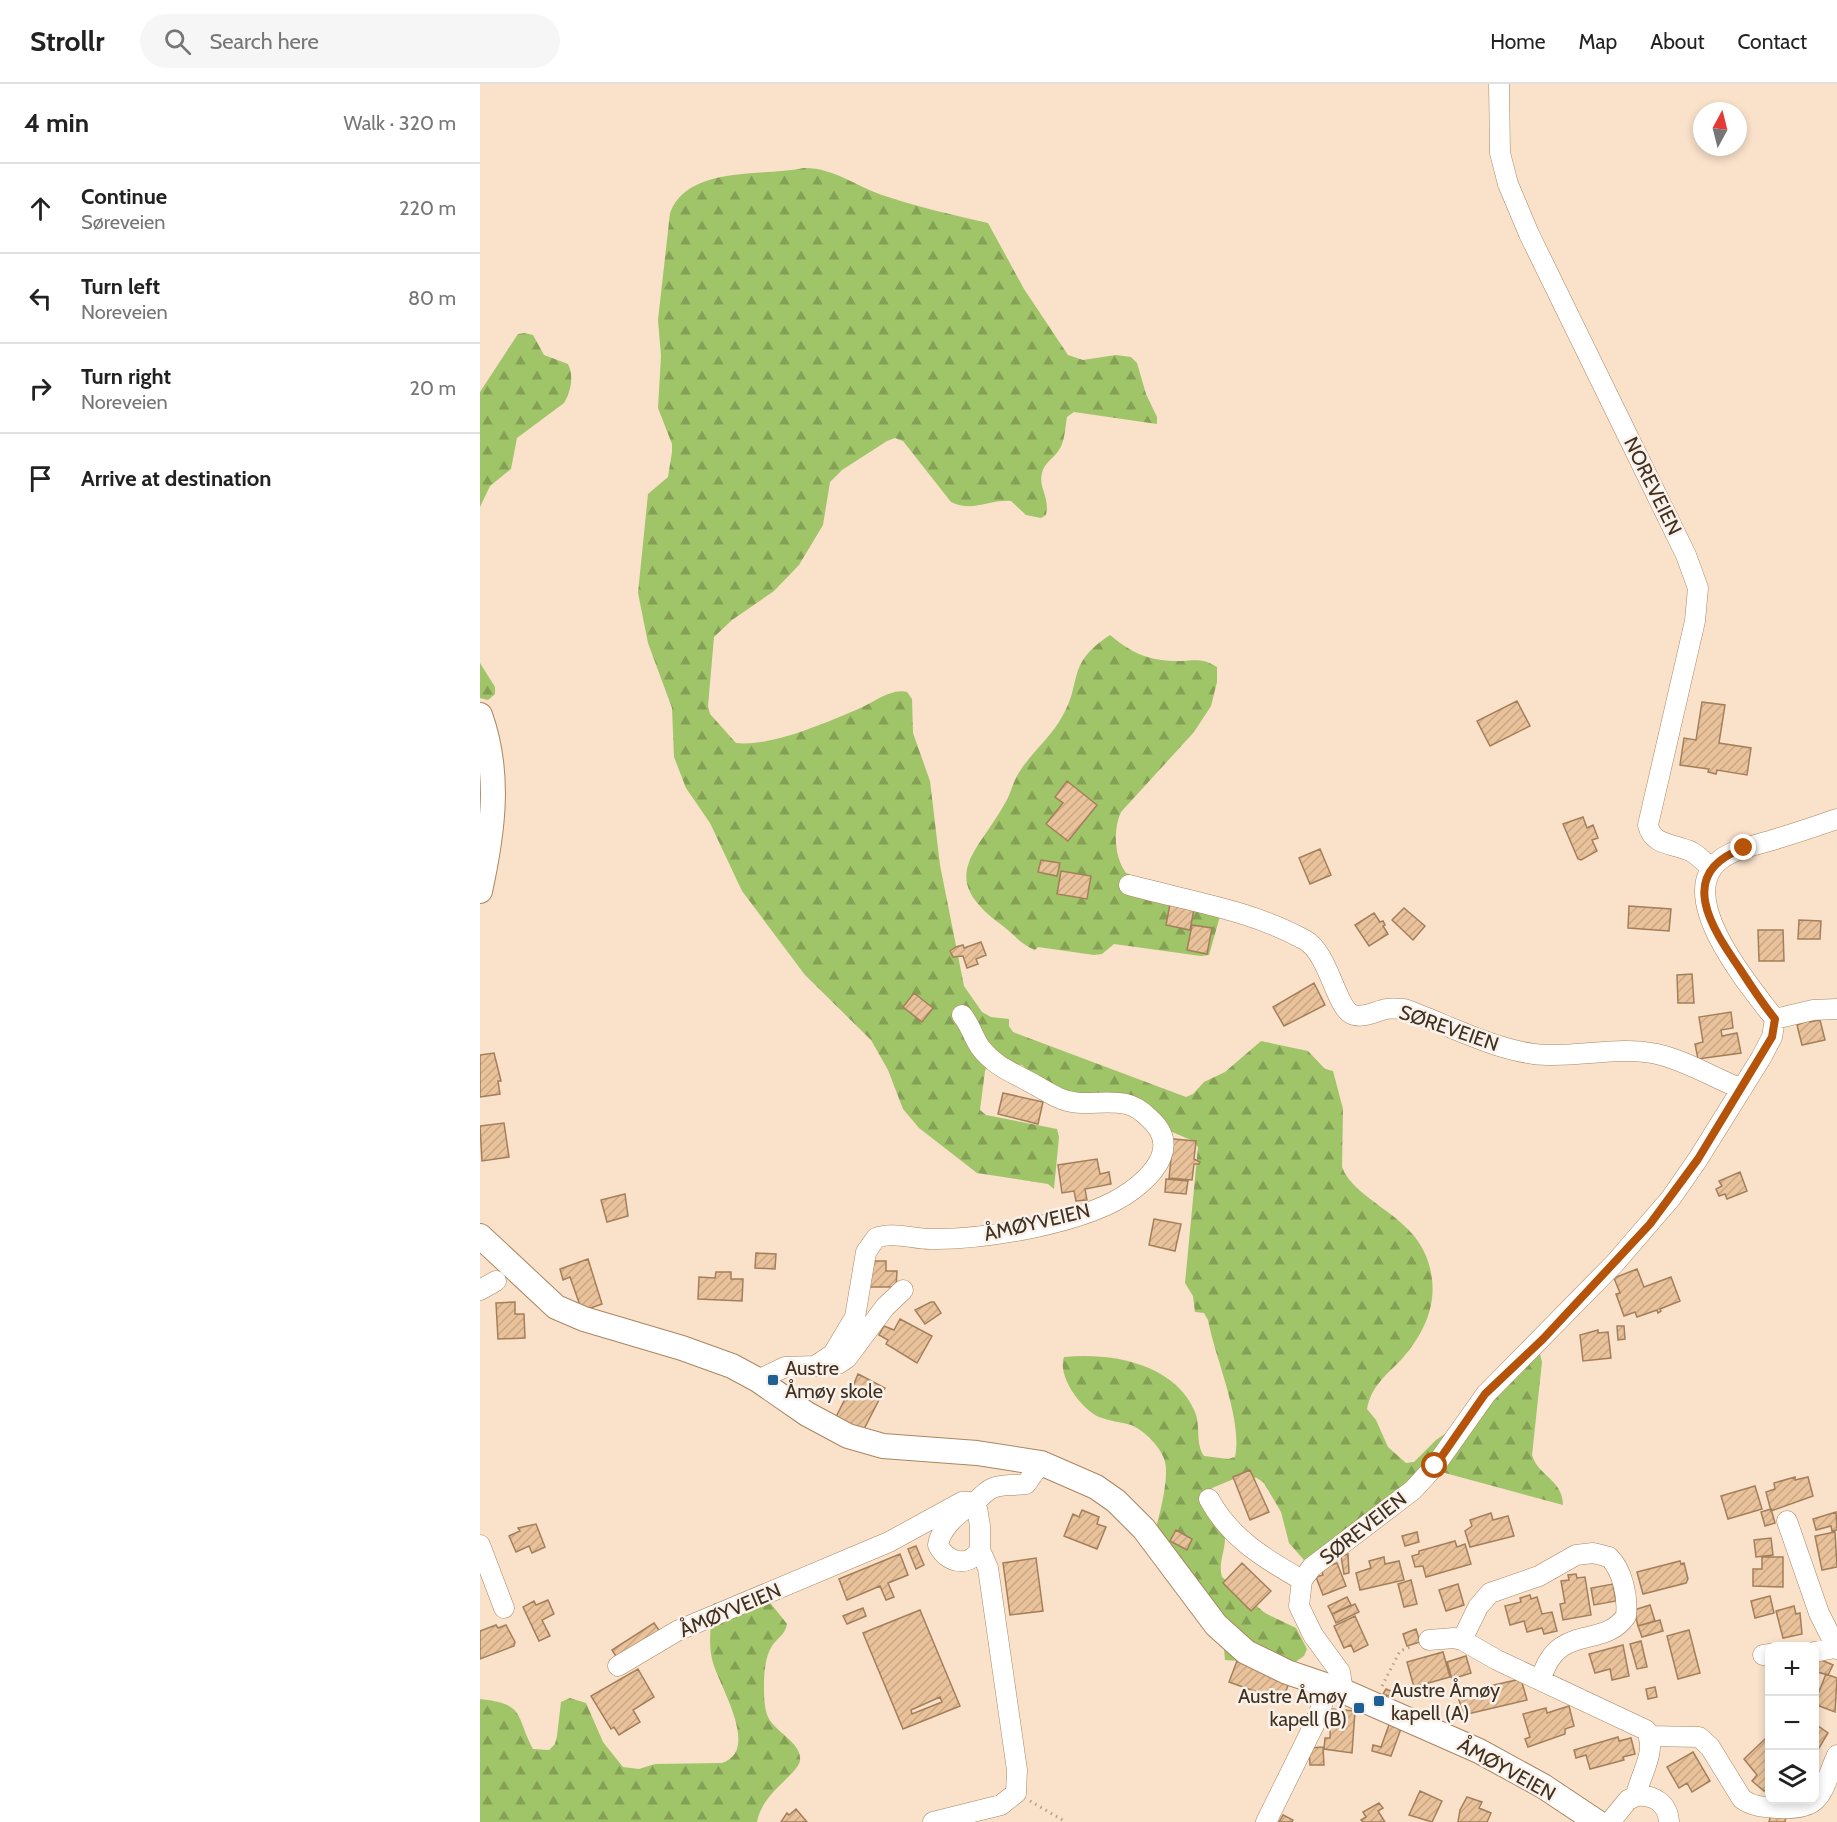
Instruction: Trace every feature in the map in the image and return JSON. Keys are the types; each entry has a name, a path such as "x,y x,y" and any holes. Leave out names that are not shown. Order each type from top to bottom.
{"main road":[{"path":"480,715 491,752 494,797 487,861 480,891"},
{"name":"ÅMØYVEIEN","path":"480,1236 542,1296 568,1313 710,1357 758,1380 831,1428 867,1443 902,1449 977,1453 1041,1463 1096,1487 1124,1508 1144,1529 1216,1625 1246,1652 1373,1704 1479,1751 1543,1786 1597,1822"}],"street":[{"name":"NOREVEIEN","path":"1499,84 1500,153 1508,184 1534,245 1677,535 1698,588 1695,621 1647,825 1649,832 1659,842 1693,853 1711,868"},
{"path":"1837,819 1731,853 1711,868 1706,878 1704,892 1710,921 1775,1019 1813,1010 1837,1009"},
{"name":"SØREVEIEN","path":"1129,885 1230,911 1307,941 1322,957 1348,1013 1354,1015 1387,1008 1404,1010 1504,1048 1534,1054 1624,1051 1657,1054 1742,1089"},
{"name":"ÅMØYVEIEN","path":"815,1366 833,1354 851,1327 860,1300 866,1252 876,1238 890,1236 930,1239 974,1237 1064,1219 1122,1197 1143,1181 1162,1156 1165,1146 1163,1133 1142,1111 1126,1104 1073,1102 1057,1098 992,1061 962,1015"},
{"name":"SØREVEIEN","path":"1336,1689 1340,1672 1302,1615 1299,1601 1302,1580 1312,1567 1413,1490 1427,1475 1485,1394 1543,1339 1650,1224 1698,1159 1742,1089 1772,1037 1775,1019"},
{"path":"758,1380 785,1367 835,1365 842,1362 885,1307 903,1290"},
{"name":"ÅMØYVEIEN","path":"980,1550 975,1558 967,1562 957,1561 947,1557 938,1545 939,1537 946,1527 986,1491 996,1485 1026,1484 1041,1463"},
{"name":"SØREVEIEN","path":"1209,1499 1223,1521 1255,1552 1302,1580"},
{"name":"ÅMØYVEIEN","path":"618,1666 677,1631 889,1542 962,1502 976,1502"},
{"path":"933,1822 1001,1805 1016,1793 1017,1770 988,1568 980,1550 981,1536 976,1502"},
{"path":"1787,1521 1819,1613 1836,1648 1819,1651"},
{"path":"480,1545 504,1608"},
{"path":"1462,1640 1478,1607 1490,1593 1539,1576 1576,1555 1593,1553 1609,1557 1619,1572 1625,1598 1626,1616 1614,1629 1565,1643 1550,1659 1541,1679"},
{"path":"1429,1640 1454,1638 1462,1640 1497,1660 1640,1725 1649,1736 1650,1756 1636,1796"},
{"path":"1266,1822 1336,1689"},
{"path":"1649,1736 1699,1737 1710,1747 1742,1799 1750,1804 1763,1807 1798,1809 1812,1805 1819,1797 1837,1755"},
{"path":"1610,1822 1628,1800 1636,1796 1654,1798 1663,1804 1669,1822"}],"path":[{"path":"1373,1704 1400,1651 1429,1640"},
{"path":"1016,1793 1066,1822"}],"green space":[{"path":"803,168 835,174 897,200 988,223 1024,289 1068,355 1083,360 1116,355 1131,357 1137,363 1146,394 1157,417 1157,424 1074,412 1067,417 1061,446 1042,473 1047,508 1046,515 1041,518 1026,515 1011,501 974,506 951,502 903,441 895,438 842,470 830,482 823,525 799,565 774,591 732,620 714,637 708,706 710,714 736,743 764,742 828,722 888,694 907,692 912,699 913,733 930,781 940,865 964,986 982,1012 991,1017 1009,1019 1009,1026 1013,1032 1186,1097 1193,1094 1204,1082 1225,1072 1261,1041 1308,1051 1325,1069 1333,1071 1343,1109 1342,1167 1348,1179 1358,1189 1408,1229 1418,1241 1431,1271 1432,1299 1418,1338 1375,1388 1367,1409 1376,1420 1388,1447 1406,1463 1414,1462 1436,1440 1449,1431 1532,1347 1540,1354 1542,1362 1532,1455 1539,1468 1559,1490 1563,1505 1434,1470 1321,1567 1304,1560 1289,1543 1281,1512 1264,1483 1257,1478 1241,1476 1212,1488 1213,1507 1222,1525 1225,1538 1222,1577 1265,1613 1296,1628 1307,1649 1304,1656 1291,1665 1225,1660 1224,1649 1150,1548 1166,1481 1165,1462 1160,1451 1152,1440 1136,1427 1092,1413 1078,1400 1064,1373 1064,1357 1082,1356 1120,1359 1157,1372 1173,1382 1186,1395 1195,1412 1201,1451 1204,1456 1228,1459 1235,1457 1235,1425 1232,1407 1208,1320 1204,1313 1195,1312 1193,1296 1185,1283 1198,1147 1191,1140 1144,1120 1045,1088 1022,1065 990,1062 985,1071 980,1110 986,1115 1057,1129 1059,1137 1054,1189 1048,1184 977,1173 919,1128 903,1109 888,1070 871,1040 805,975 742,891 710,823 686,788 674,757 672,708 648,643 638,593 648,494 668,477 672,452 672,444 658,408 661,356 658,320 670,213 679,198 693,187 709,180"},
{"path":"518,334 533,335 544,355 568,364 571,374 570,389 564,403 517,438 511,469 490,486 480,507 480,392"},
{"path":"1110,635 1133,651 1149,657 1166,661 1202,661 1217,667 1217,682 1211,706 1194,732 1121,812 1116,835 1119,859 1126,873 1222,909 1209,955 1201,956 1114,944 1102,954 1094,955 1038,947 1035,950 1020,941 981,907 970,892 966,878 968,865 974,852 1006,802 1021,769 1049,736 1067,708 1080,666 1086,656"},
{"path":"480,663 495,687 495,694 488,700 480,698"},
{"path":"768,1600 787,1624 772,1646 766,1660 764,1697 766,1710 771,1722 797,1748 800,1760 794,1771 766,1802 757,1822 480,1822 480,1699 495,1701 512,1708 517,1713 533,1749 549,1750 555,1744 561,1702 570,1698 586,1703 603,1742 623,1767 639,1769 655,1764 722,1763 733,1756 738,1745 738,1731 712,1659 710,1645 714,1603"}],"building":[{"path":"1517,701 1530,726 1490,746 1477,721"},
{"path":"1702,702 1725,705 1719,743 1751,748 1747,775 1717,770 1716,774 1708,772 1709,769 1680,765 1684,738 1696,740"},
{"path":"1067,781 1097,805 1068,841 1046,824 1063,803 1055,797"},
{"path":"1583,817 1587,828 1593,825 1598,838 1592,840 1597,851 1581,860 1578,859 1563,824"},
{"path":"1320,849 1331,875 1310,884 1299,858"},
{"path":"1041,860 1060,863 1057,876 1038,872"},
{"path":"1061,871 1091,876 1087,899 1057,894"},
{"path":"1170,904 1194,909 1190,930 1166,925"},
{"path":"1629,906 1671,909 1669,931 1628,928"},
{"path":"1404,908 1425,926 1413,940 1392,920"},
{"path":"1374,913 1380,922 1383,921 1388,934 1369,946 1355,925"},
{"path":"1799,920 1821,921 1820,939 1798,939"},
{"path":"1192,925 1212,928 1207,954 1187,950"},
{"path":"1758,930 1783,930 1784,961 1759,961"},
{"path":"981,942 986,955 976,959 978,964 967,968 963,956 953,957 950,951 956,947 963,945 964,948"},
{"path":"1692,974 1694,1003 1678,1003 1677,975"},
{"path":"1314,983 1325,1005 1284,1026 1273,1007"},
{"path":"914,993 933,1008 922,1022 903,1007"},
{"path":"1731,1012 1733,1028 1721,1030 1722,1036 1737,1033 1741,1053 1698,1059 1695,1044 1703,1042 1699,1017"},
{"path":"1809,1020 1810,1022 1820,1020 1825,1040 1802,1045 1797,1025"},
{"path":"494,1053 501,1081 498,1081 500,1094 480,1097 480,1055"},
{"path":"1003,1093 1043,1102 1038,1124 998,1114"},
{"path":"504,1123 509,1157 482,1161 480,1126"},
{"path":"1173,1139 1196,1141 1194,1159 1200,1162 1194,1164 1192,1180 1169,1178"},
{"path":"1097,1159 1100,1174 1109,1172 1111,1184 1085,1189 1087,1200 1076,1201 1074,1191 1062,1193 1058,1165"},
{"path":"1740,1172 1747,1191 1727,1199 1725,1194 1719,1196 1716,1189 1722,1186 1719,1181"},
{"path":"1166,1179 1188,1181 1186,1194 1165,1192"},
{"path":"625,1194 628,1216 607,1222 601,1200"},
{"path":"1154,1219 1181,1224 1175,1251 1149,1245"},
{"path":"756,1253 776,1254 775,1269 755,1268"},
{"path":"588,1259 602,1304 582,1311 570,1277 563,1280 560,1269"},
{"path":"871,1261 886,1261 886,1271 897,1271 896,1287 870,1287"},
{"path":"1637,1269 1644,1287 1671,1277 1680,1301 1660,1309 1658,1313 1657,1310 1637,1317 1635,1312 1624,1316 1616,1294 1620,1293 1614,1278"},
{"path":"716,1272 731,1272 731,1279 743,1279 742,1301 698,1299 699,1277 715,1278"},
{"path":"515,1302 515,1314 524,1314 525,1338 498,1339 496,1303"},
{"path":"934,1302 941,1313 925,1324 915,1310"},
{"path":"900,1319 932,1336 917,1363 886,1344 888,1340 879,1335 884,1326 894,1330"},
{"path":"1617,1326 1624,1326 1625,1339 1618,1340"},
{"path":"1598,1330 1598,1333 1608,1332 1611,1358 1583,1361 1580,1335"},
{"path":"858,1374 885,1388 862,1433 835,1419 848,1393 852,1395"},
{"path":"1250,1470 1269,1512 1250,1520 1233,1477"},
{"path":"1795,1477 1795,1480 1808,1477 1813,1496 1771,1511 1766,1492 1775,1489 1774,1483"},
{"path":"1755,1486 1762,1509 1728,1519 1721,1496"},
{"path":"1771,1509 1775,1523 1765,1526 1761,1512"},
{"path":"1082,1510 1099,1517 1097,1524 1106,1527 1097,1549 1064,1536 1073,1514 1079,1517"},
{"path":"1836,1512 1837,1530 1832,1531 1831,1526 1816,1530 1813,1519"},
{"path":"1491,1513 1493,1520 1508,1516 1514,1536 1470,1547 1465,1531 1472,1526 1470,1520"},
{"path":"536,1524 545,1547 532,1553 529,1546 516,1552 509,1536 520,1531 518,1528"},
{"path":"1176,1530 1192,1539 1187,1550 1170,1541"},
{"path":"1417,1532 1419,1542 1405,1546 1402,1536"},
{"path":"1835,1532 1837,1567 1822,1570 1815,1536"},
{"path":"1771,1538 1773,1555 1756,1557 1754,1540"},
{"path":"1455,1541 1457,1547 1465,1544 1471,1564 1426,1577 1423,1566 1415,1567 1412,1556 1419,1554 1419,1551"},
{"path":"916,1546 924,1565 916,1569 908,1549"},
{"path":"900,1554 908,1575 888,1583 894,1597 886,1600 880,1586 847,1600 839,1579"},
{"path":"1348,1554 1349,1573 1344,1574 1341,1556"},
{"path":"1384,1557 1385,1564 1399,1561 1404,1580 1360,1590 1356,1573 1371,1568 1369,1561"},
{"path":"1762,1557 1783,1557 1783,1587 1753,1586 1753,1569 1762,1569"},
{"path":"1036,1558 1043,1611 1010,1615 1003,1563"},
{"path":"1680,1561 1681,1564 1684,1563 1688,1579 1686,1583 1643,1594 1637,1572"},
{"path":"1242,1563 1271,1591 1251,1611 1223,1583"},
{"path":"1337,1563 1346,1586 1323,1595 1316,1577 1323,1575 1321,1569"},
{"path":"1576,1574 1577,1578 1585,1577 1591,1615 1563,1620 1560,1604 1565,1603 1561,1581 1569,1580 1568,1575"},
{"path":"1411,1580 1417,1604 1404,1607 1398,1584"},
{"path":"1458,1584 1464,1605 1446,1611 1439,1590"},
{"path":"1613,1584 1616,1601 1594,1605 1591,1588"},
{"path":"1530,1595 1531,1599 1537,1597 1542,1614 1552,1612 1557,1631 1544,1634 1542,1628 1527,1632 1524,1621 1510,1625 1505,1606 1521,1602 1520,1598"},
{"path":"1770,1596 1774,1613 1755,1618 1751,1601"},
{"path":"1347,1597 1351,1605 1332,1614 1328,1606"},
{"path":"548,1600 554,1614 542,1620 550,1636 539,1641 523,1607 534,1601 536,1605"},
{"path":"1355,1604 1359,1612 1336,1623 1332,1614"},
{"path":"1650,1605 1655,1621 1638,1626 1634,1610"},
{"path":"1794,1606 1796,1614 1800,1613 1802,1634 1783,1638 1776,1611"},
{"path":"863,1608 866,1616 847,1624 843,1616"},
{"path":"920,1610 960,1706 903,1729 863,1633","holes":["940,1697 942,1702 912,1714 911,1710"]},
{"path":"1355,1616 1368,1645 1354,1652 1351,1645 1344,1648 1334,1626"},
{"path":"1660,1620 1663,1631 1642,1637 1638,1626"},
{"path":"654,1623 661,1633 619,1661 612,1650"},
{"path":"496,1625 498,1628 506,1625 515,1642 514,1646 480,1659 480,1631"},
{"path":"1416,1629 1420,1642 1407,1646 1403,1634"},
{"path":"1689,1630 1700,1673 1678,1679 1667,1636"},
{"path":"1641,1641 1647,1667 1637,1669 1630,1644"},
{"path":"1623,1645 1629,1676 1612,1680 1610,1669 1595,1673 1589,1654"},
{"path":"1443,1652 1450,1677 1414,1687 1407,1662"},
{"path":"1466,1656 1471,1673 1452,1679 1447,1662"},
{"path":"1819,1659 1833,1665 1828,1675 1819,1672"},
{"path":"1237,1661 1289,1683 1282,1701 1229,1682"},
{"path":"638,1669 654,1697 633,1710 640,1722 619,1735 614,1727 611,1729 591,1696"},
{"path":"1826,1674 1837,1678 1835,1712 1819,1706 1819,1692"},
{"path":"1521,1679 1527,1700 1463,1715 1458,1696 1467,1694 1467,1691"},
{"path":"1655,1687 1657,1697 1648,1699 1646,1689"},
{"path":"1386,1689 1393,1692 1391,1697 1383,1694"},
{"path":"1569,1706 1574,1726 1565,1729 1565,1734 1528,1747 1525,1739 1530,1737 1523,1714 1546,1708 1547,1713"},
{"path":"1331,1709 1355,1711 1352,1753 1324,1749 1325,1738 1330,1738"},
{"path":"1390,1722 1402,1726 1391,1756 1372,1751 1373,1745 1381,1747"},
{"path":"1819,1727 1828,1733 1819,1748"},
{"path":"1618,1737 1619,1741 1631,1738 1635,1754 1623,1757 1624,1760 1590,1769 1586,1755 1576,1758 1574,1750"},
{"path":"1765,1739 1764,1791 1752,1781 1757,1775 1744,1759"},
{"path":"1323,1747 1324,1765 1310,1765 1309,1748"},
{"path":"1693,1752 1710,1781 1692,1792 1687,1783 1679,1788 1667,1767"},
{"path":"1420,1791 1442,1801 1432,1822 1409,1815"},
{"path":"1467,1797 1482,1802 1479,1808 1491,1813 1487,1822 1458,1822 1460,1810"},
{"path":"1379,1803 1383,1808 1378,1811 1385,1822 1363,1822 1361,1820 1366,1817 1363,1812"},
{"path":"796,1809 807,1822 781,1822 787,1813 789,1815"},
{"path":"1771,1814 1786,1817 1785,1822 1769,1822"},
{"path":"1283,1815 1293,1820 1292,1822 1279,1822"}],"place":[{"name":"Austre Åmøy skole","path":"773,1380"},
{"name":"Austre Åmøy kapell (A)","path":"1379,1701"},
{"name":"Austre Åmøy kapell (B)","path":"1359,1708"}],"route":[{"path":"1435,1466 1485,1394 1543,1339 1615,1263 1671,1198 1698,1159 1772,1037 1775,1019 1724,945 1710,921 1706,907 1704,892 1706,878 1711,868 1720,859 1744,848"}]}
